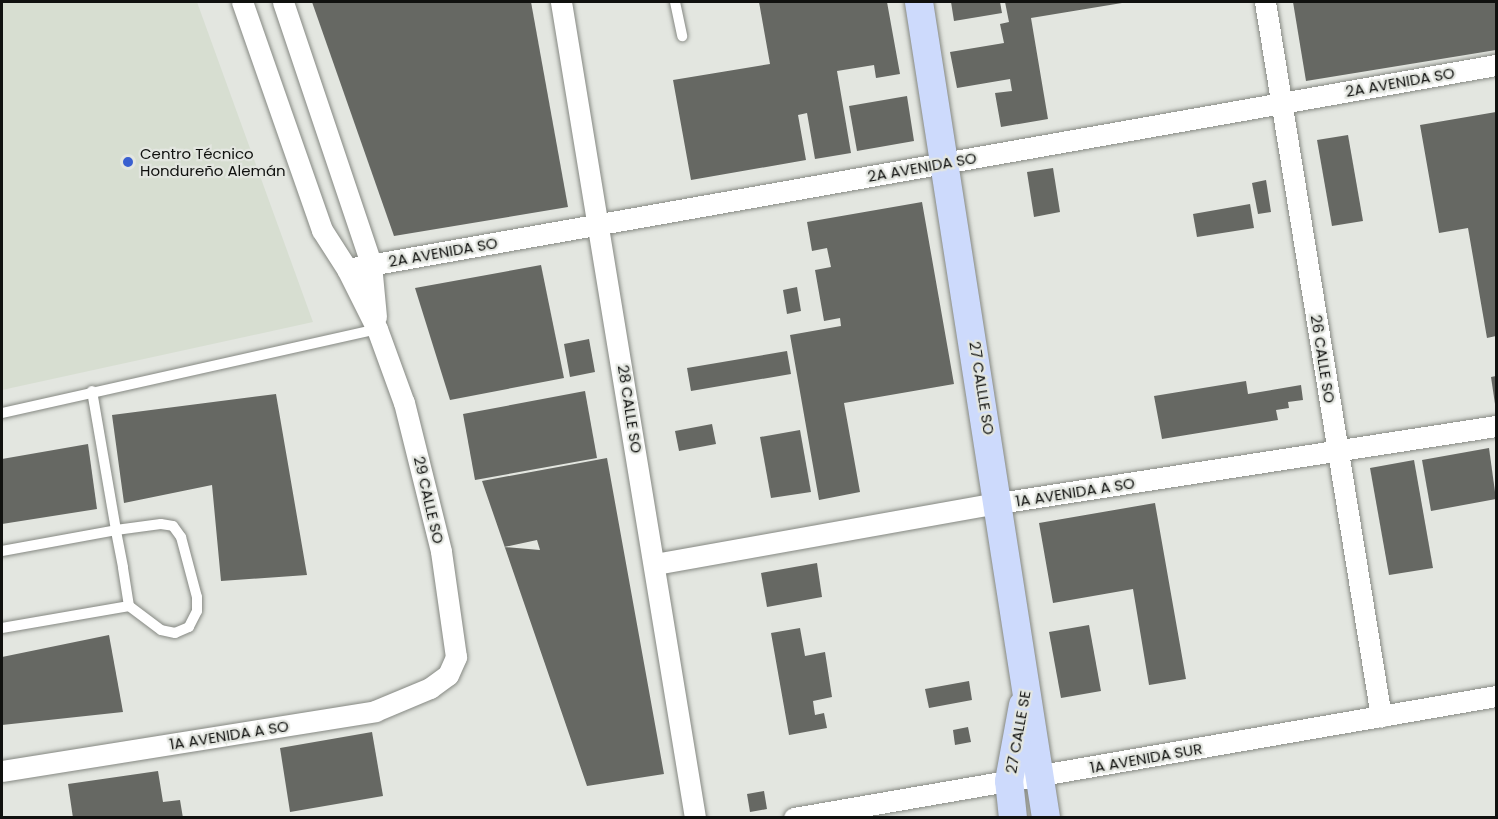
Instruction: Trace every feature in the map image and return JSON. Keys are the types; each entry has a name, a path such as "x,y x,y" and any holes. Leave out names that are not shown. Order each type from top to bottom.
{"main road":[{"name":"27 CALLLE SO","path":"919,2 947,163 1042,776"},
{"name":"27 CALLE SE","path":"1013,818 1010,781 1027,682"},
{"name":"27 CALLE SE","path":"1042,776 1046,818"}],"street":[{"name":"29 CALLE SO","path":"242,2 322,230 347,269 377,329 404,403 439,540 456,657 448,675"},
{"name":"29 CALLE SO","path":"283,2 371,264 377,329"},
{"name":"28 CALLE SO","path":"561,2 695,818"},
{"name":"26 CALLE SO","path":"1264,2 1381,717"},
{"name":"2A AVENIDA SO","path":"347,269 1497,65"},
{"name":"1A AVENIDA A SO","path":"655,564 999,503 1497,426"},
{"name":"1A AVENIDA A SO","path":"2,771 375,711 406,701 448,675"},
{"name":"1A AVENIDA SUR","path":"794,818 1497,696"}],"lane":[{"path":"675,2 682,36"},
{"path":"2,413 377,329"},
{"path":"2,551 116,530 161,524 173,526 182,537 197,597 197,611 189,627 175,633 161,630 129,606 116,530 92,392"},
{"path":"2,628 129,606"}],"shaded area":[{"name":"Centro Técnico Hondureño Alemán","path":"2,2 197,2 313,322 2,390"}],"building":[{"path":"312,2 531,2 568,207 394,236"},
{"path":"759,2 887,2 900,74 876,78 874,65 837,71 851,153 815,159 807,113 798,115 806,160 691,180 673,80 770,64"},
{"path":"951,2 1000,2 1002,13 954,21"},
{"path":"1005,2 1122,3 1031,18 1048,119 1001,127 995,93 1012,91 1010,79 957,88 950,52 1004,43 1000,24 1009,22"},
{"path":"1293,2 1496,2 1496,50 1306,81"},
{"path":"907,96 914,141 857,151 849,106"},
{"path":"1496,112 1496,336 1487,338 1468,228 1439,233 1420,125"},
{"path":"1348,135 1363,221 1332,226 1317,140"},
{"path":"1053,168 1060,212 1034,217 1027,172"},
{"path":"1266,180 1271,212 1258,214 1252,183"},
{"path":"922,202 954,384 844,403 860,492 819,500 790,335 841,326 840,318 824,321 815,270 831,267 827,248 812,251 807,222"},
{"path":"1250,204 1254,228 1197,237 1193,214"},
{"path":"541,265 564,378 450,400 415,288"},
{"path":"797,287 801,311 787,314 783,290"},
{"path":"589,339 595,372 570,377 564,344"},
{"path":"787,351 791,374 691,391 687,368"},
{"path":"1496,376 1496,403 1495,404 1491,377"},
{"path":"1246,381 1248,394 1301,385 1303,400 1288,402 1289,408 1276,410 1278,420 1162,439 1154,396"},
{"path":"585,391 597,458 475,480 463,414"},
{"path":"276,394 307,575 221,581 212,485 124,503 112,415"},
{"path":"712,424 716,444 679,451 675,431"},
{"path":"800,430 811,492 771,498 760,437"},
{"path":"88,444 97,509 2,524 2,459"},
{"path":"1489,448 1496,499 1431,511 1422,460"},
{"path":"607,458 664,774 587,786 482,481","holes":["537,540 540,550 505,547"]},
{"path":"1414,460 1433,568 1389,575 1370,468"},
{"path":"1155,503 1186,679 1149,685 1133,589 1053,603 1039,523"},
{"path":"817,563 822,597 767,607 761,573"},
{"path":"1089,625 1101,691 1061,698 1049,632"},
{"path":"800,628 805,656 825,652 832,697 813,701 815,715 824,713 827,728 789,735 771,633"},
{"path":"109,635 123,712 2,725 2,657"},
{"path":"969,681 972,700 929,708 925,689"},
{"path":"968,727 971,742 955,745 953,730"},
{"path":"372,732 383,796 290,812 280,748"},
{"path":"158,771 163,802 180,800 183,818 73,818 68,784"},
{"path":"764,791 767,809 750,812 747,794"}],"place":[{"name":"Centro Técnico Hondureño Alemán","path":"128,162"}]}
